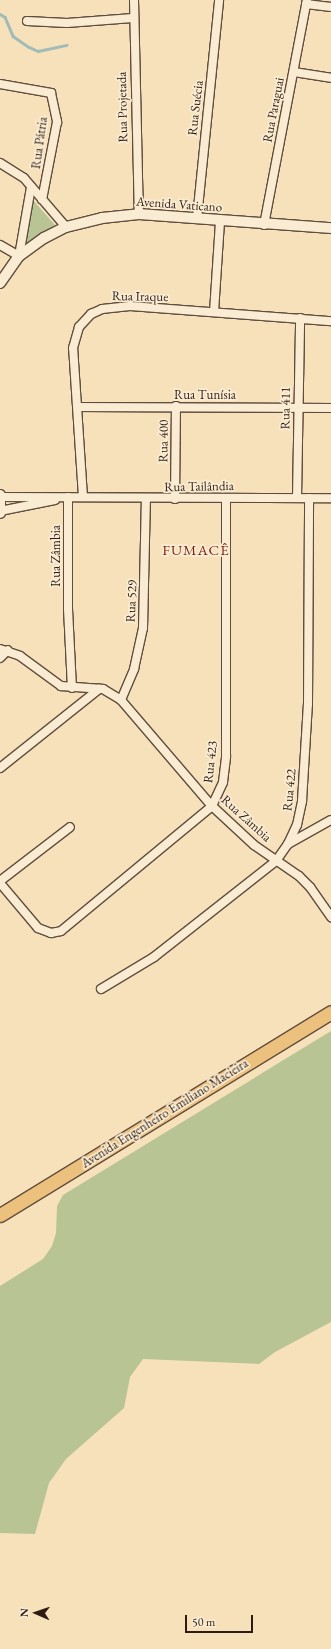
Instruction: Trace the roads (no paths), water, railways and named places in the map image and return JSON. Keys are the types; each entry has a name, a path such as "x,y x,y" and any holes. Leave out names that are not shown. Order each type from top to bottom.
{"highway":[{"name":"Avenida Engenheiro Emiliano Macieira","path":"0,1215 331,1012"}],"street":[{"name":"Rua Projetada","path":"134,0 133,18 139,214"},
{"name":"Rua Suécia","path":"197,218 219,0"},
{"path":"306,2 331,7"},
{"name":"Rua Paraguai","path":"264,225 306,2"},
{"path":"27,21 67,23 133,18"},
{"path":"294,72 331,78"},
{"name":"Rua Pátria","path":"0,84 51,93 57,122 42,200"},
{"path":"0,163 15,171 66,227"},
{"path":"0,246 19,256 31,187"},
{"name":"Avenida Vaticano","path":"0,283 19,256 66,227 102,218 139,214 264,225 331,228"},
{"path":"214,312 220,221"},
{"name":"Rua Iraque","path":"83,497 73,348 78,327 91,314 102,309 130,306 331,320"},
{"name":"Rua 411","path":"297,498 300,318"},
{"name":"Rua Tunísia","path":"78,407 176,406 331,408"},
{"name":"Rua 400","path":"176,406 176,499"},
{"path":"0,496 0,512"},
{"name":"Rua Tailândia","path":"0,496 146,499 331,498"},
{"name":"Rua Tailândia","path":"0,512 68,497"},
{"name":"Rua Zâmbia","path":"68,497 68,610 72,688"},
{"name":"Rua 422","path":"101,989 154,957 276,861 288,844 302,801 308,704 309,498"},
{"name":"Rua 529","path":"121,700 134,669 143,628 146,499"},
{"name":"Rua 423","path":"0,882 38,928 51,933 61,931 212,806 223,782 226,756 226,499"},
{"path":"0,658 4,650"},
{"name":"Rua Zâmbia","path":"4,650 32,664 54,682 72,688 99,689 121,700 212,806 254,845 298,876 310,887 331,917"},
{"path":"0,768 99,689"},
{"path":"288,844 331,820"},
{"path":"0,882 70,827"}],"waterway":[{"path":"0,14 5,17 13,36 29,47 38,51 66,45"}],"district":[{"name":"FUMACÊ","path":"196,550"}]}
